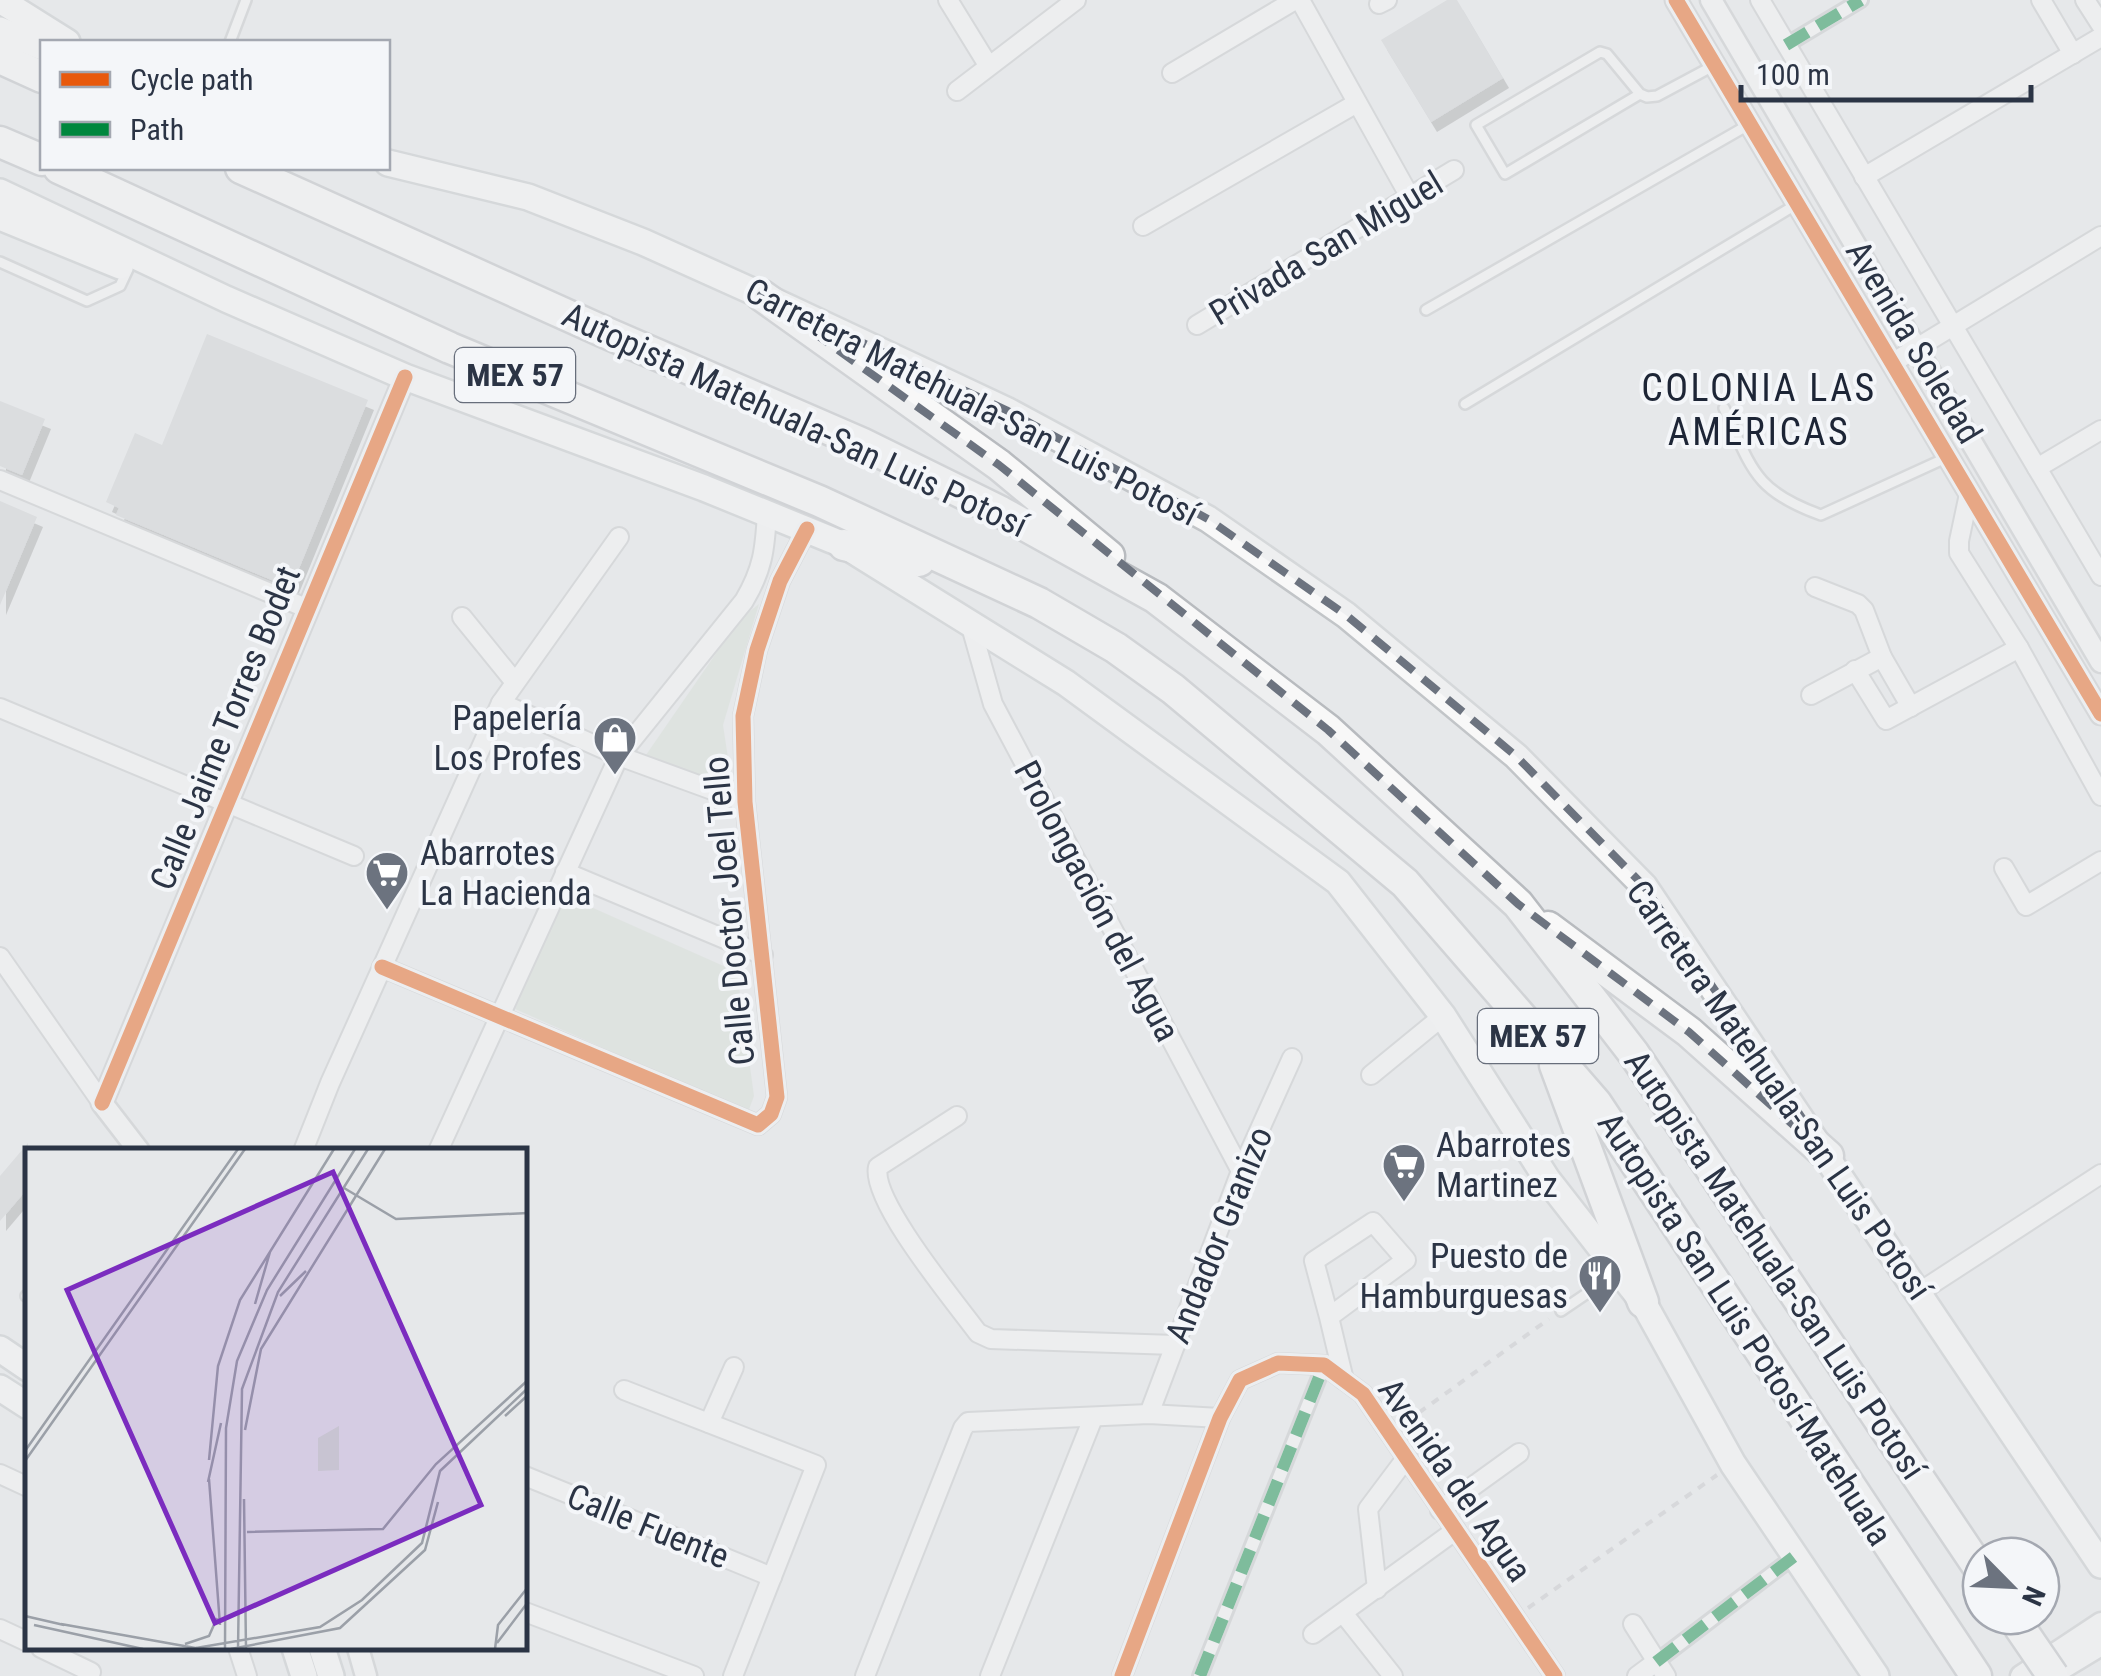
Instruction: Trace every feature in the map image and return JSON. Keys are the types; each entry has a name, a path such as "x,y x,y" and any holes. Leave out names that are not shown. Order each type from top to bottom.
{"highway":[{"path":"0,58 40,77"},
{"path":"0,142 40,159"},
{"name":"Autopista San Luis Potosí-Matehuala","path":"63,170 450,348 819,501 1039,603 1116,648 1229,735 1405,883 1596,1103 1976,1676"},
{"name":"Autopista Matehuala-San Luis Potosí","path":"245,170 861,443 1001,512 1156,598 1328,730 1518,904 1634,1054 1961,1541"},
{"path":"761,295 999,465 1156,598"},
{"path":"844,545 974,573"},
{"path":"1518,904 1689,1032 1828,1156"},
{"path":"1548,1048 1643,1302"},
{"path":"2025,1636 2052,1676"}],"main road":[{"path":"0,0 64,40"},
{"path":"0,30 40,46"},
{"name":"Carretera Matehuala-San Luis Potosí","path":"390,163 528,197 644,242 1006,410 1191,510 1346,615 1516,756 1644,886 2101,1565"},
{"path":"0,192 405,377 844,545 1066,683 1338,882 1443,1016 1548,1179 1643,1302 1733,1464 1876,1676"},
{"path":"0,217 128,269 226,298"},
{"path":"0,1348 25,1366"},
{"path":"0,1388 25,1404"},
{"path":"296,1651 304,1676"},
{"path":"323,1651 331,1676"}],"street":[{"path":"948,0 988,65"},
{"path":"957,92 1076,0"},
{"path":"1172,74 1298,0 1410,196"},
{"name":"Avenida Soledad","path":"1676,0 2101,714"},
{"name":"Avenida Soledad","path":"1710,0 2101,662"},
{"path":"1760,0 2101,576"},
{"path":"1786,45 1862,0"},
{"path":"2041,0 2073,54"},
{"path":"2086,0 2101,25"},
{"path":"1864,177 2101,37"},
{"path":"1143,226 1358,103"},
{"name":"Privada San Miguel","path":"1198,326 1454,170"},
{"path":"1892,363 2101,236"},
{"name":"Calle Jaime Torres Bodet","path":"102,1103 405,377"},
{"path":"2037,468 2101,430"},
{"path":"0,480 306,608"},
{"path":"1970,494 1959,554 2019,648 2101,796"},
{"path":"439,1148 619,756 744,601 764,559 767,513"},
{"name":"Calle Doctor Joel Tello","path":"382,967 758,1125 771,1114 777,1097 745,802 742,716 757,650 787,563 807,529"},
{"path":"304,1148 501,703 618,537"},
{"path":"1815,587 1864,610 1882,657 1912,707"},
{"path":"462,617 514,681"},
{"name":"Prolongación del Agua","path":"970,623 992,704 1241,1171"},
{"path":"1856,670 1886,720 2019,648"},
{"path":"1811,695 1882,657"},
{"path":"501,703 619,756 745,802"},
{"path":"0,708 354,856"},
{"path":"2004,868 2026,906 2101,861"},
{"path":"565,872 763,955"},
{"path":"0,956 137,1148"},
{"path":"1371,1074 1443,1016"},
{"name":"Andador Granizo","path":"1148,1414 1241,1171 1292,1058"},
{"path":"957,1116 878,1167 876,1181 917,1253 978,1332 991,1339 1175,1345"},
{"path":"1918,1292 2101,1174"},
{"path":"1329,1317 1406,1260 1373,1222 1314,1261 1344,1380"},
{"path":"1122,1676 1220,1418 1240,1380 1278,1363 1324,1364 1200,1676"},
{"name":"Avenida del Agua","path":"1324,1364 1363,1394 1555,1676"},
{"path":"708,1424 734,1367"},
{"path":"624,1390 816,1466 733,1676"},
{"path":"865,1676 963,1428 974,1420 1148,1414 1220,1418"},
{"path":"990,1676 1093,1418"},
{"path":"1440,1510 1519,1453"},
{"path":"1377,1589 1368,1509 1408,1456"},
{"path":"0,1474 25,1486"},
{"name":"Calle Fuente","path":"528,1477 772,1577"},
{"path":"1312,1634 1456,1530"},
{"path":"1638,1676 1661,1669 1796,1555"},
{"path":"528,1613 694,1676"},
{"path":"1343,1613 1394,1676"},
{"path":"2022,1676 2101,1623"},
{"path":"1633,1624 1661,1669"},
{"path":"0,1629 25,1641"},
{"path":"2052,1676 2101,1645"},
{"path":"47,1651 92,1674"},
{"path":"239,1651 247,1676"},
{"path":"359,1651 366,1676"}],"lane":[{"path":"231,40 246,0"},
{"path":"1640,94 1607,54 1600,52 1476,125 1505,174 1640,94 1657,96 1714,65"},
{"path":"1426,310 1750,124"},
{"path":"1466,404 1796,204"},
{"path":"0,262 87,301 120,286 128,269"},
{"path":"1724,408 1754,474 1788,503 1821,515 1948,457"},
{"path":"1560,1311 1619,1272"}],"path":[{"path":"1390,1434 1560,1311"},
{"path":"1515,1617 1733,1464"}],"highlighted area":[{"path":"761,295 1006,410 1208,519 1346,615 1516,756 1644,886 1828,1156 1689,1032 1518,904 1328,730 999,465"}],"shaded area":[{"path":"759,604 723,725 733,791 646,755 739,620"},
{"path":"564,895 737,972 754,1096 748,1112 515,1009"}],"building":[{"path":"1447,0 1457,0 1503,78 1431,122 1381,40"},
{"path":"207,334 368,400 291,588 116,515 119,508 106,502 135,433 162,445"},
{"path":"0,401 45,419 22,475 0,466"},
{"path":"0,501 37,517 0,605"},
{"path":"28,1143 25,1192 0,1221 0,1176"}],"marked path":[{"path":"1786,45 1861,0"},
{"path":"1200,1676 1324,1365"},
{"path":"1656,1662 1796,1555"}],"cycle path":[{"path":"1676,0 2101,714"},
{"path":"102,1103 405,377"},
{"path":"382,967 758,1125 771,1114 777,1097 745,802 743,716 757,650 780,581 807,529"},
{"path":"1122,1676 1220,1418 1240,1380 1278,1363 1324,1365 1363,1394 1555,1676"}],"place":[{"name":"Papelería Los Profes","path":"615,776"},
{"name":"Abarrotes La Hacienda","path":"387,911"},
{"name":"Abarrotes Martinez","path":"1404,1203"},
{"name":"Puesto de Hamburguesas","path":"1600,1314"}],"district":[{"name":"COLONIA LAS AMÉRICAS","path":"1759,410"}]}
